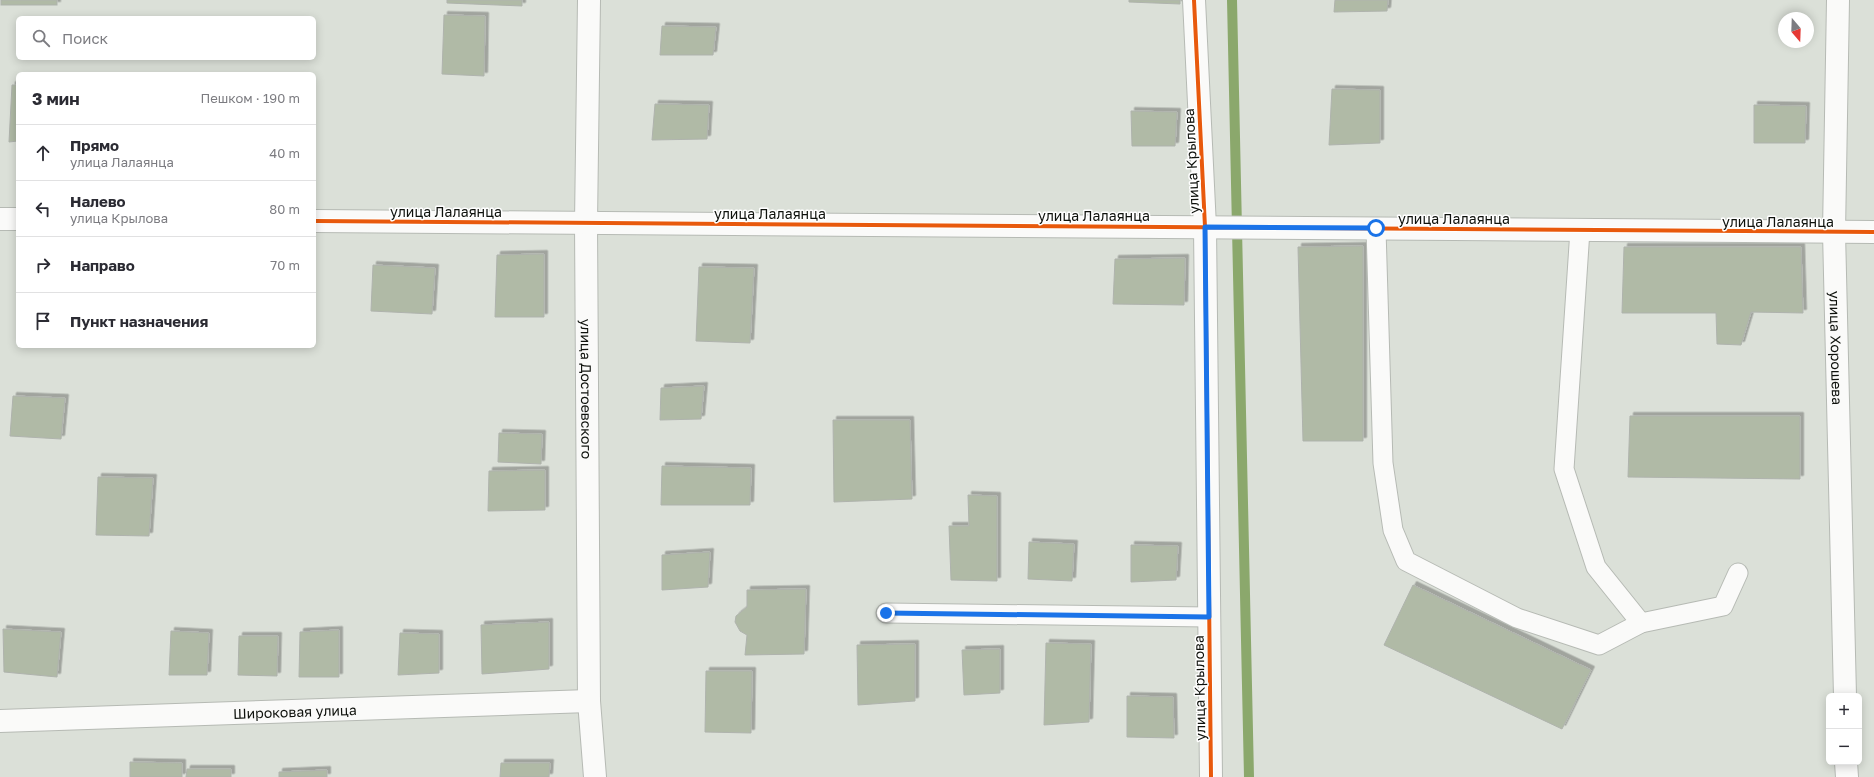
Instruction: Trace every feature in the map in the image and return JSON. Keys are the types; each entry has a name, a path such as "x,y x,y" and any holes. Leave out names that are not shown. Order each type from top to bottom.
{"street":[{"name":"улица Достоевского","path":"589,0 586,223 589,702 595,777"},
{"name":"улица Крылова","path":"1194,0 1205,227 1211,777"},
{"name":"улица Хорошева","path":"1838,0 1834,232 1845,693"},
{"path":"0,218 16,219"},
{"name":"улица Лалаянца","path":"316,221 1874,232"},
{"name":"Широковая улица","path":"0,721 589,702"},
{"path":"1846,765 1847,777"}],"lane":[{"path":"1376,228 1383,462 1393,530 1406,561 1517,618 1599,645 1641,623 1723,606 1738,573"},
{"path":"1580,230 1564,469 1596,568 1641,623"},
{"path":"886,613 1209,617"}],"building":[{"path":"1,0 57,0 57,5 1,5"},
{"path":"447,0 522,0 522,6 447,3"},
{"path":"1129,0 1180,0 1180,4 1129,2"},
{"path":"1335,0 1388,0 1387,11 1334,12"},
{"path":"444,15 485,16 484,76 442,74"},
{"path":"662,26 716,27 713,55 660,55"},
{"path":"12,85 16,85 16,141 9,142"},
{"path":"1332,89 1380,90 1380,143 1329,145"},
{"path":"655,104 709,105 707,139 652,140"},
{"path":"1754,105 1806,106 1805,143 1754,143"},
{"path":"1131,111 1177,112 1175,146 1132,146"},
{"path":"1363,246 1363,441 1303,441 1298,247"},
{"path":"1624,247 1801,247 1803,313 1751,312 1741,345 1717,344 1716,313 1622,313"},
{"path":"544,254 544,317 495,317 497,255"},
{"path":"1185,258 1184,305 1113,304 1115,259"},
{"path":"373,265 435,268 432,314 371,311"},
{"path":"699,267 754,268 750,343 696,341"},
{"path":"704,386 701,419 660,420 661,388"},
{"path":"13,396 65,398 61,439 10,436"},
{"path":"1630,416 1800,416 1800,479 1628,477"},
{"path":"833,420 910,420 912,499 834,502"},
{"path":"499,433 542,434 541,464 498,462"},
{"path":"662,466 751,468 750,505 661,505"},
{"path":"545,470 545,510 488,511 489,471"},
{"path":"98,477 153,478 149,536 96,535"},
{"path":"968,495 997,496 997,581 951,580 949,526 969,526"},
{"path":"1029,542 1074,544 1072,581 1028,579"},
{"path":"1131,545 1178,546 1176,580 1131,582"},
{"path":"710,552 708,587 662,590 662,555"},
{"path":"1413,585 1591,670 1562,729 1384,645"},
{"path":"806,589 804,654 745,655 747,635 740,631 735,622 736,616 747,607 747,590"},
{"path":"549,622 549,669 482,674 481,625"},
{"path":"3,629 61,632 57,677 4,672"},
{"path":"339,630 339,677 299,677 300,632"},
{"path":"171,631 209,633 207,675 169,675"},
{"path":"400,633 439,634 439,673 398,675"},
{"path":"239,636 278,636 277,676 238,675"},
{"path":"1046,643 1091,644 1089,722 1044,725"},
{"path":"915,644 915,701 858,705 857,645"},
{"path":"1000,649 1000,693 964,695 962,650"},
{"path":"706,671 752,671 751,733 705,732"},
{"path":"1127,696 1173,697 1174,738 1127,737"},
{"path":"130,762 182,763 182,777 130,777"},
{"path":"501,763 550,763 549,777 500,777"},
{"path":"187,769 231,769 231,777 186,777"},
{"path":"327,770 327,777 279,777 279,772"}],"waterway":[{"path":"1232,0 1249,777"}],"cycle path":[{"path":"1194,0 1205,227 1211,777"},
{"path":"316,221 1874,232"}],"route":[{"path":"886,613 1209,617 1205,227 1376,228"}]}
